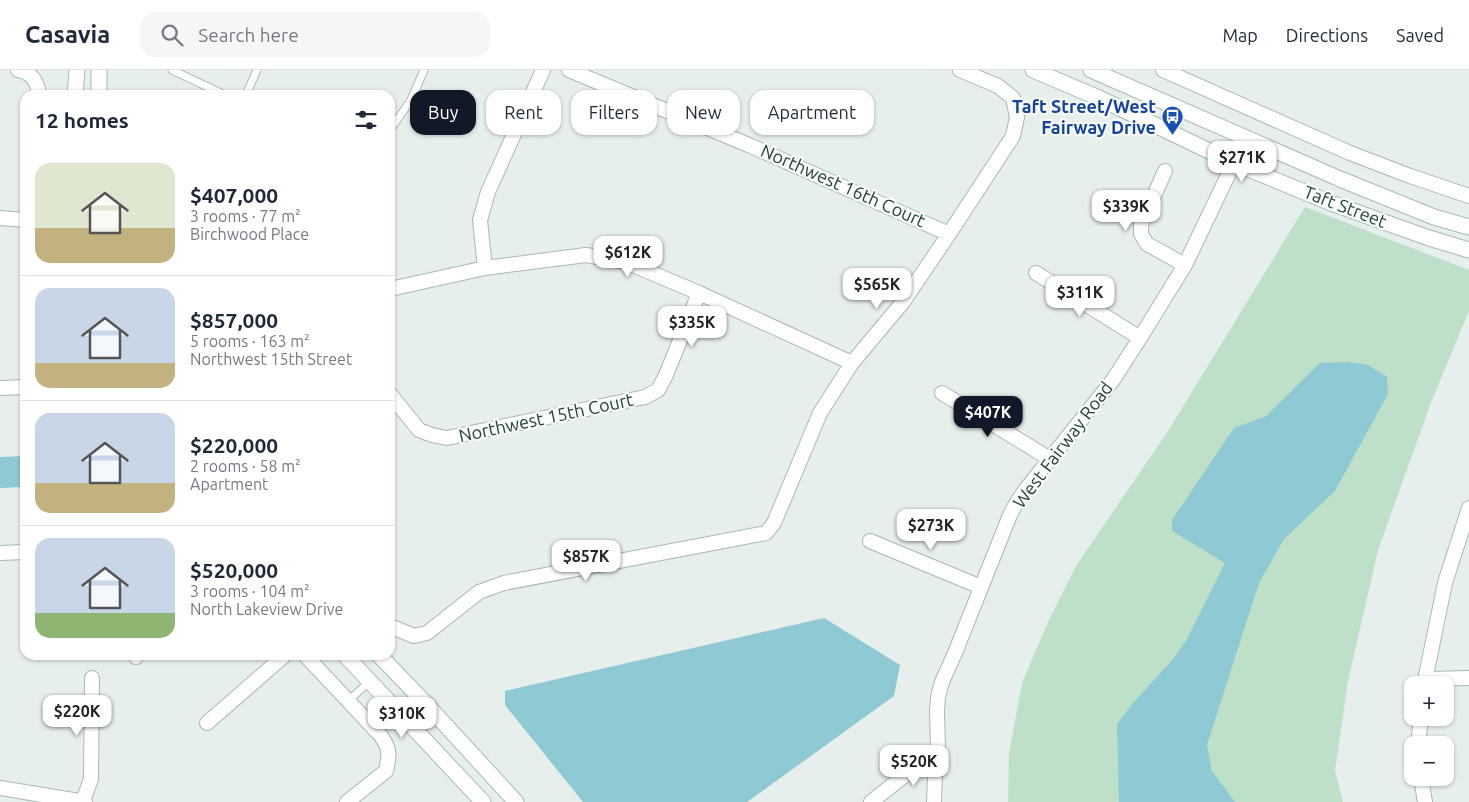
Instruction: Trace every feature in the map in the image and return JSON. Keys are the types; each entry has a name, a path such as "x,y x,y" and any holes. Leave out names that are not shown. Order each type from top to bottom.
{"street":[{"path":"21,70 35,80 38,90"},
{"path":"76,90 77,70"},
{"path":"99,70 99,90"},
{"path":"485,268 480,220 488,192 543,70"},
{"name":"Northwest 16th Court","path":"570,70 751,146 949,234"},
{"path":"395,628 414,636 427,634 479,592 504,583 766,533 774,523 820,413 852,362 903,302 1013,136 1016,118 1013,98 998,86 960,70"},
{"name":"Taft Street","path":"1033,70 1099,98 1234,163 1331,203 1429,238 1469,250"},
{"name":"Taft Street","path":"1091,70 1340,180 1434,217 1469,227"},
{"path":"1163,70 1350,153 1469,196"},
{"name":"West Fairway Road","path":"934,802 938,749 938,697 942,682 1004,529 1017,502 1113,380 1140,338 1185,265 1234,163 1248,139"},
{"path":"1165,171 1141,225 1141,234 1147,244 1185,265"},
{"path":"0,218 20,220"},
{"path":"395,288 485,268 586,255 626,262 852,362"},
{"path":"1036,273 1140,338"},
{"name":"Northwest 15th Court","path":"395,400 419,430 447,438 645,397 658,390 666,375 698,293"},
{"path":"0,388 20,387"},
{"path":"942,393 1050,459"},
{"path":"1425,676 1446,582 1469,508"},
{"path":"870,541 981,588"},
{"path":"0,553 20,552"},
{"path":"207,723 279,660"},
{"path":"309,660 387,744 389,754 386,772 348,802"},
{"path":"349,660 483,802"},
{"path":"384,660 516,802"},
{"path":"0,788 84,801 91,779 92,678"},
{"path":"1454,679 1469,678"},
{"path":"871,802 938,749"},
{"path":"1422,786 1425,802"}],"lane":[{"path":"172,70 214,90"},
{"path":"248,90 258,70"},
{"path":"395,123 411,100 424,70"},
{"path":"348,701 369,682"}],"green space":[{"path":"1305,207 1469,270 1469,311 1432,400 1378,550 1348,681 1335,771 1343,802 1008,802 1009,754 1022,683 1049,620 1076,566 1168,431"}],"water":[{"path":"1349,362 1368,365 1387,377 1388,394 1335,491 1284,539 1259,583 1207,745 1212,771 1235,802 1119,802 1117,724 1133,703 1174,658 1187,639 1225,563 1172,531 1172,520 1234,428 1266,416 1320,363"},
{"path":"20,456 20,487 0,488 0,457"},
{"path":"824,618 900,665 894,696 747,802 583,802 505,705 505,691"}],"place":[{"name":"Taft Street/West Fairway Drive","path":"1172,136"}]}
